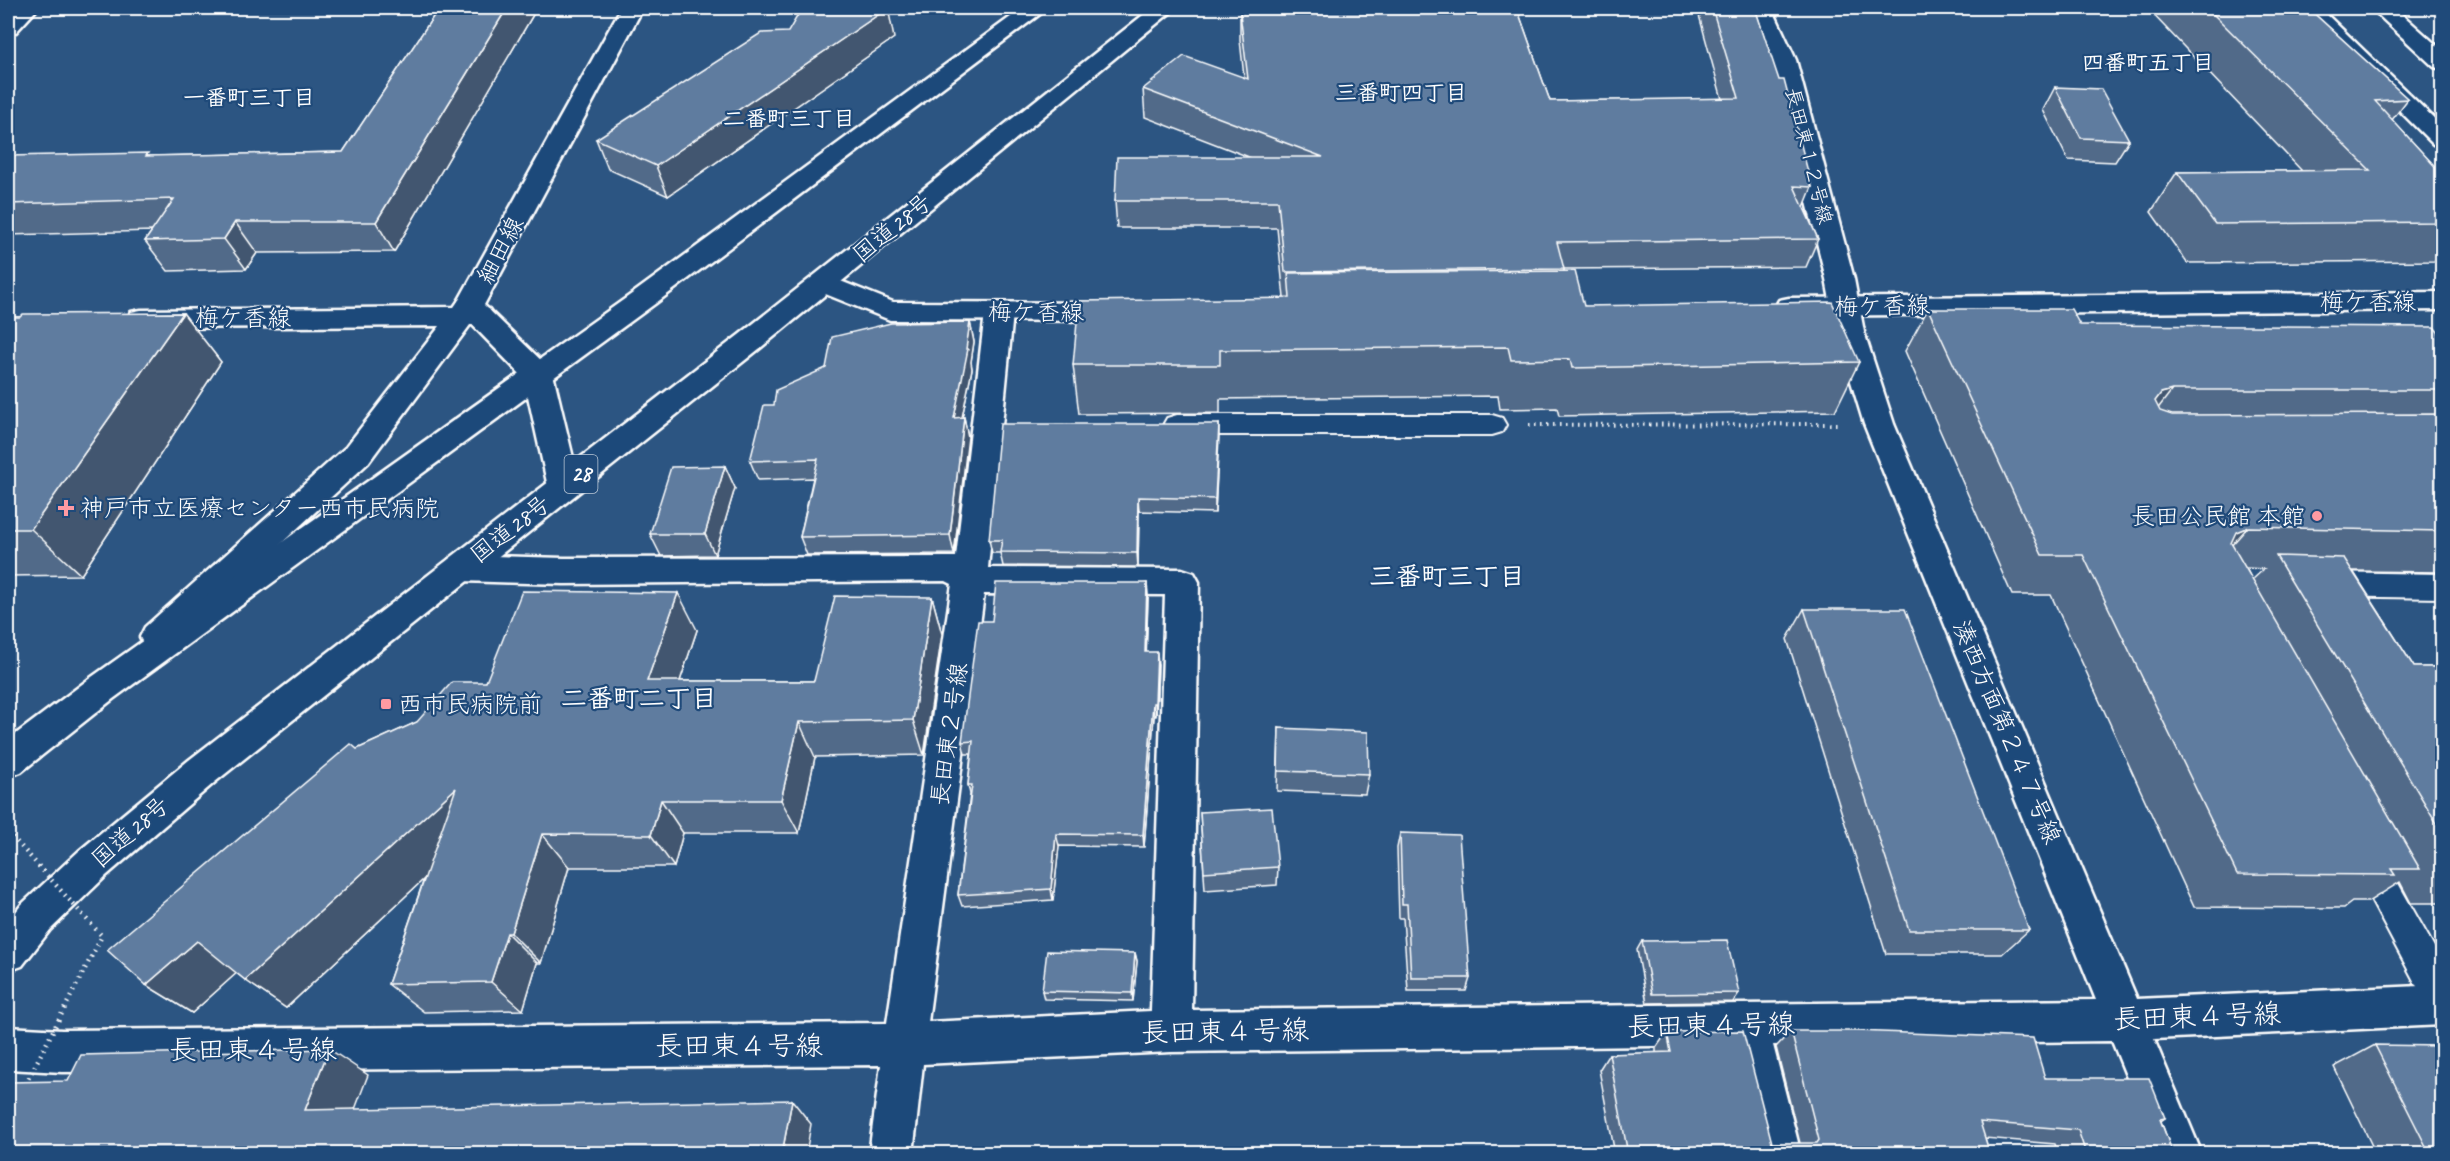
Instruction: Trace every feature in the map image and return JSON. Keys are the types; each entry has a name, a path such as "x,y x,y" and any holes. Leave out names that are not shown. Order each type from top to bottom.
{"main road":[{"path":"8,27 27,8"},
{"name":"細田線","path":"538,374 470,313 632,8"},
{"path":"8,761 100,689 538,374 1037,8"},
{"name":"国道28号","path":"8,952 36,917 149,815 823,283 1165,8"},
{"name":"長田東１２号線","path":"1761,8 1784,60 1847,307"},
{"path":"2308,8 2442,139"},
{"path":"2382,8 2442,62"},
{"name":"梅ケ香線","path":"823,283 890,311 1143,312"},
{"name":"梅ケ香線","path":"1759,307 2442,301"},
{"name":"湊西方面第２４７号線","path":"1847,307 1850,332 1879,424 2180,1154"},
{"path":"100,689 357,455 470,313"},
{"name":"梅ケ香線","path":"114,319 470,313"},
{"name":"長田東２号線","path":"891,1154 904,1044 971,579 999,426 999,313"},
{"path":"538,374 564,487"},
{"path":"461,568 564,571 951,568 971,579 995,582 1182,582 1171,1031"},
{"name":"長田東４号線","path":"8,1047 74,1051 904,1044 1171,1031 2126,1020 2442,1005"},
{"path":"1747,1024 1779,1154"}],"lane":[{"path":"1152,426 1492,425"},
{"path":"2292,583 2442,586"},
{"path":"2350,831 2442,996"}],"path":[{"path":"1492,425 1879,424"},
{"path":"8,832 102,936 23,1087"}],"building":[{"path":"439,8 507,8 376,222 235,222 224,239 145,241 174,199 8,204 8,156 343,152"},
{"path":"802,8 888,8 656,166 596,139 761,33 788,32"},
{"path":"1278,8 1517,8 1550,101 1739,98 1712,8 1755,8 1779,80 1784,80 1812,187 1794,186 1818,239 1557,242 1564,269 1285,272 1278,201 1115,201 1117,157 1323,157 1143,89 1184,56 1248,79 1240,13 1279,12"},
{"path":"2207,8 2308,8 2408,99 2375,101 2442,174 2442,222 2215,224 2177,172 2370,170"},
{"path":"2055,87 2101,89 2129,140 2081,138"},
{"path":"1575,271 1584,306 1832,302 1859,362 1572,368 1570,359 1511,360 1508,347 1220,350 1220,365 1073,365 1079,301 1290,298 1288,273"},
{"path":"1928,309 2071,309 2080,325 2434,327 2442,337 2442,390 2172,390 2161,393 2155,401 2160,411 2172,415 2442,414 2442,531 2248,527 2236,532 2231,543 2420,869 2391,869 2395,875 2237,874 2083,555 2042,555"},
{"path":"183,313 31,529 8,529 8,317 20,317 23,314"},
{"path":"970,322 966,349 968,349 954,418 964,417 950,535 800,537 818,459 750,461 764,405 774,405 776,390 826,368 832,337 891,323"},
{"path":"1000,424 1219,424 1215,499 1138,497 1137,553 1000,552 1002,540 989,540"},
{"path":"725,466 705,534 650,534 671,467"},
{"path":"2276,556 2344,558 2414,667 2442,667 2442,832"},
{"path":"996,583 1147,583 1145,652 1157,652 1155,703 1153,703 1143,835 1056,834 1051,889 958,895 972,785 968,785 973,741 962,742 978,621 992,621"},
{"path":"522,591 678,593 647,681 814,681 835,596 932,597 913,720 799,722 781,800 661,800 651,835 542,834 511,933 507,933 491,982 388,984 456,788 245,980 197,941 146,985 107,950 351,744 357,749 417,722 452,682 486,682"},
{"path":"1804,609 1905,609 2029,930 1909,930"},
{"path":"1279,728 1368,732 1369,774 1278,771"},
{"path":"1272,808 1278,867 1204,872 1200,812"},
{"path":"1400,833 1459,835 1470,978 1411,978 1407,904 1402,904"},
{"path":"1727,940 1739,993 1652,994 1642,941"},
{"path":"1047,951 1135,953 1132,993 1042,991"},
{"path":"1743,1031 1772,1143 1817,1143 1819,1140 1791,1031 1856,1031 2033,1038 2045,1078 2149,1078 2165,1118 2160,1119 2173,1154 2086,1154 2078,1130 1980,1122 1990,1154 1628,1154 1609,1054 1671,1052 1667,1032"},
{"path":"2375,1045 2442,1046 2442,1154 2430,1154"},
{"path":"329,1049 305,1110 792,1100 782,1154 8,1154 8,1082 68,1081 81,1055"}],"place":[{"name":"神戸市立医療センター西市民病院","path":"66,508"},
{"name":"長田公民館 本館","path":"2317,516"},
{"name":"西市民病院前","path":"386,704"}],"district":[{"name":"四番町五丁目","path":"2148,63"},
{"name":"三番町四丁目","path":"1401,93"},
{"name":"一番町三丁目","path":"249,98"},
{"name":"二番町三丁目","path":"789,119"},
{"name":"三番町三丁目","path":"1447,576"},
{"name":"二番町二丁目","path":"639,698"}]}
